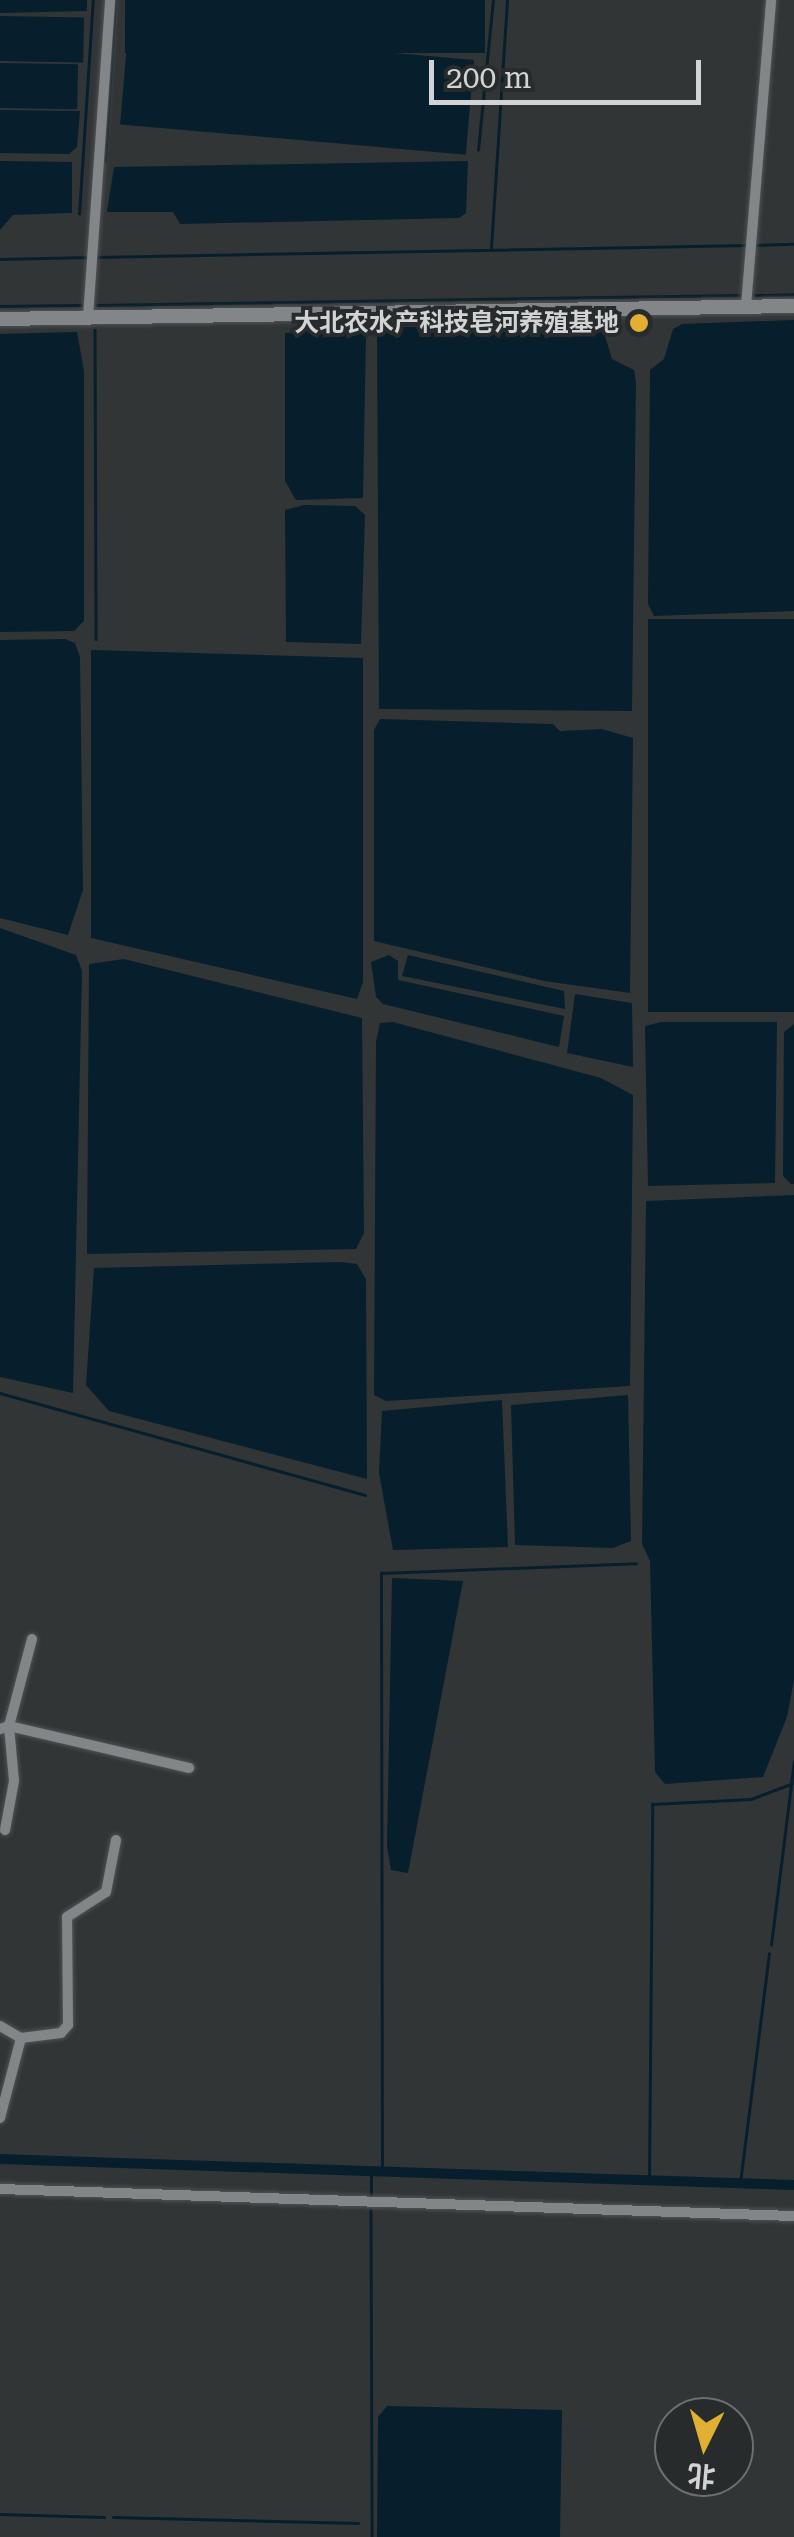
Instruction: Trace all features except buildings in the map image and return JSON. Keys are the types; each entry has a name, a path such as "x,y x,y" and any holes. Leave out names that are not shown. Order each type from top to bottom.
{"street":[{"path":"88,317 110,0"},
{"path":"746,306 771,0"},
{"path":"0,319 794,306"},
{"path":"5,1830 14,1781 4,1728 32,1638"},
{"path":"4,1728 189,1768"},
{"path":"0,2026 20,2038 61,2032 68,2025 67,1917 106,1892 116,1840"},
{"path":"0,2118 20,2038"},
{"path":"0,2190 794,2216"}],"water":[{"path":"0,0 87,0 87,11 0,13"},
{"path":"125,0 485,0 485,53 125,53"},
{"path":"0,16 84,17 83,62 0,61"},
{"path":"128,30 474,60 466,155 120,124"},
{"path":"0,63 78,64 77,109 0,108"},
{"path":"0,110 80,111 77,147 69,154 0,153"},
{"path":"0,161 72,162 72,213 13,215 0,230"},
{"path":"468,161 466,213 459,218 180,224 173,212 107,212 114,167"},
{"path":"794,320 794,611 654,616 648,604 650,370 664,359 673,329 682,324"},
{"path":"602,326 612,359 634,370 636,382 632,711 379,709 377,334 387,327"},
{"path":"354,328 366,335 363,498 296,500 285,481 285,333"},
{"path":"77,332 84,371 84,621 74,631 0,632 0,334"},
{"path":"304,505 355,506 365,515 361,644 286,642 285,510"},
{"path":"648,619 794,619 794,1012 648,1012"},
{"path":"65,639 75,643 80,657 83,890 68,935 0,918 0,640"},
{"path":"91,650 363,658 363,982 357,999 91,938"},
{"path":"380,719 553,724 560,731 602,729 633,738 630,993 544,981 374,941 374,730"},
{"path":"0,928 76,955 82,971 73,1393 0,1377"},
{"path":"389,955 398,961 398,980 564,1016 559,1047 383,1004 376,997 371,962"},
{"path":"408,955 564,991 565,1009 402,976"},
{"path":"124,959 362,1018 364,1233 356,1249 87,1254 89,964"},
{"path":"575,994 632,1003 633,1067 567,1053"},
{"path":"393,1022 601,1078 633,1095 630,1386 386,1401 374,1395 376,1042 380,1023"},
{"path":"661,1022 777,1022 775,1183 648,1186 645,1026"},
{"path":"794,1024 791,1184 783,1176 784,1032"},
{"path":"794,1195 794,1680 787,1717 763,1777 665,1784 655,1772 650,1561 642,1544 646,1201"},
{"path":"357,1264 366,1279 367,1479 109,1411 86,1385 94,1268"},
{"path":"628,1395 631,1541 613,1548 515,1545 511,1405"},
{"path":"502,1400 508,1547 393,1550 379,1473 382,1411"},
{"path":"392,1578 463,1581 408,1873 391,1870 387,1847"},
{"path":"387,2406 562,2410 560,2537 377,2537 378,2417"}],"waterway":[{"path":"79,214 93,0"},
{"path":"105,161 115,0"},
{"path":"478,150 493,0"},
{"path":"491,248 507,0"},
{"path":"756,245 794,244"},
{"path":"96,257 748,245"},
{"path":"0,259 88,257"},
{"path":"755,295 794,294"},
{"path":"97,305 740,295"},
{"path":"0,306 81,305"},
{"path":"95,330 96,639"},
{"path":"0,1393 365,1495"},
{"path":"382,2171 381,1573 636,1563"},
{"path":"771,1945 794,1761"},
{"path":"649,2180 652,1804 751,1799 791,1784"},
{"path":"740,2183 769,1954"},
{"path":"0,2159 794,2185"},
{"path":"371,2171 371,2194"},
{"path":"371,2210 372,2537"},
{"path":"0,2514 104,2517"},
{"path":"113,2517 358,2523"}],"place":[{"name":"大北农水产科技皂河养殖基地","path":"639,323"}]}
